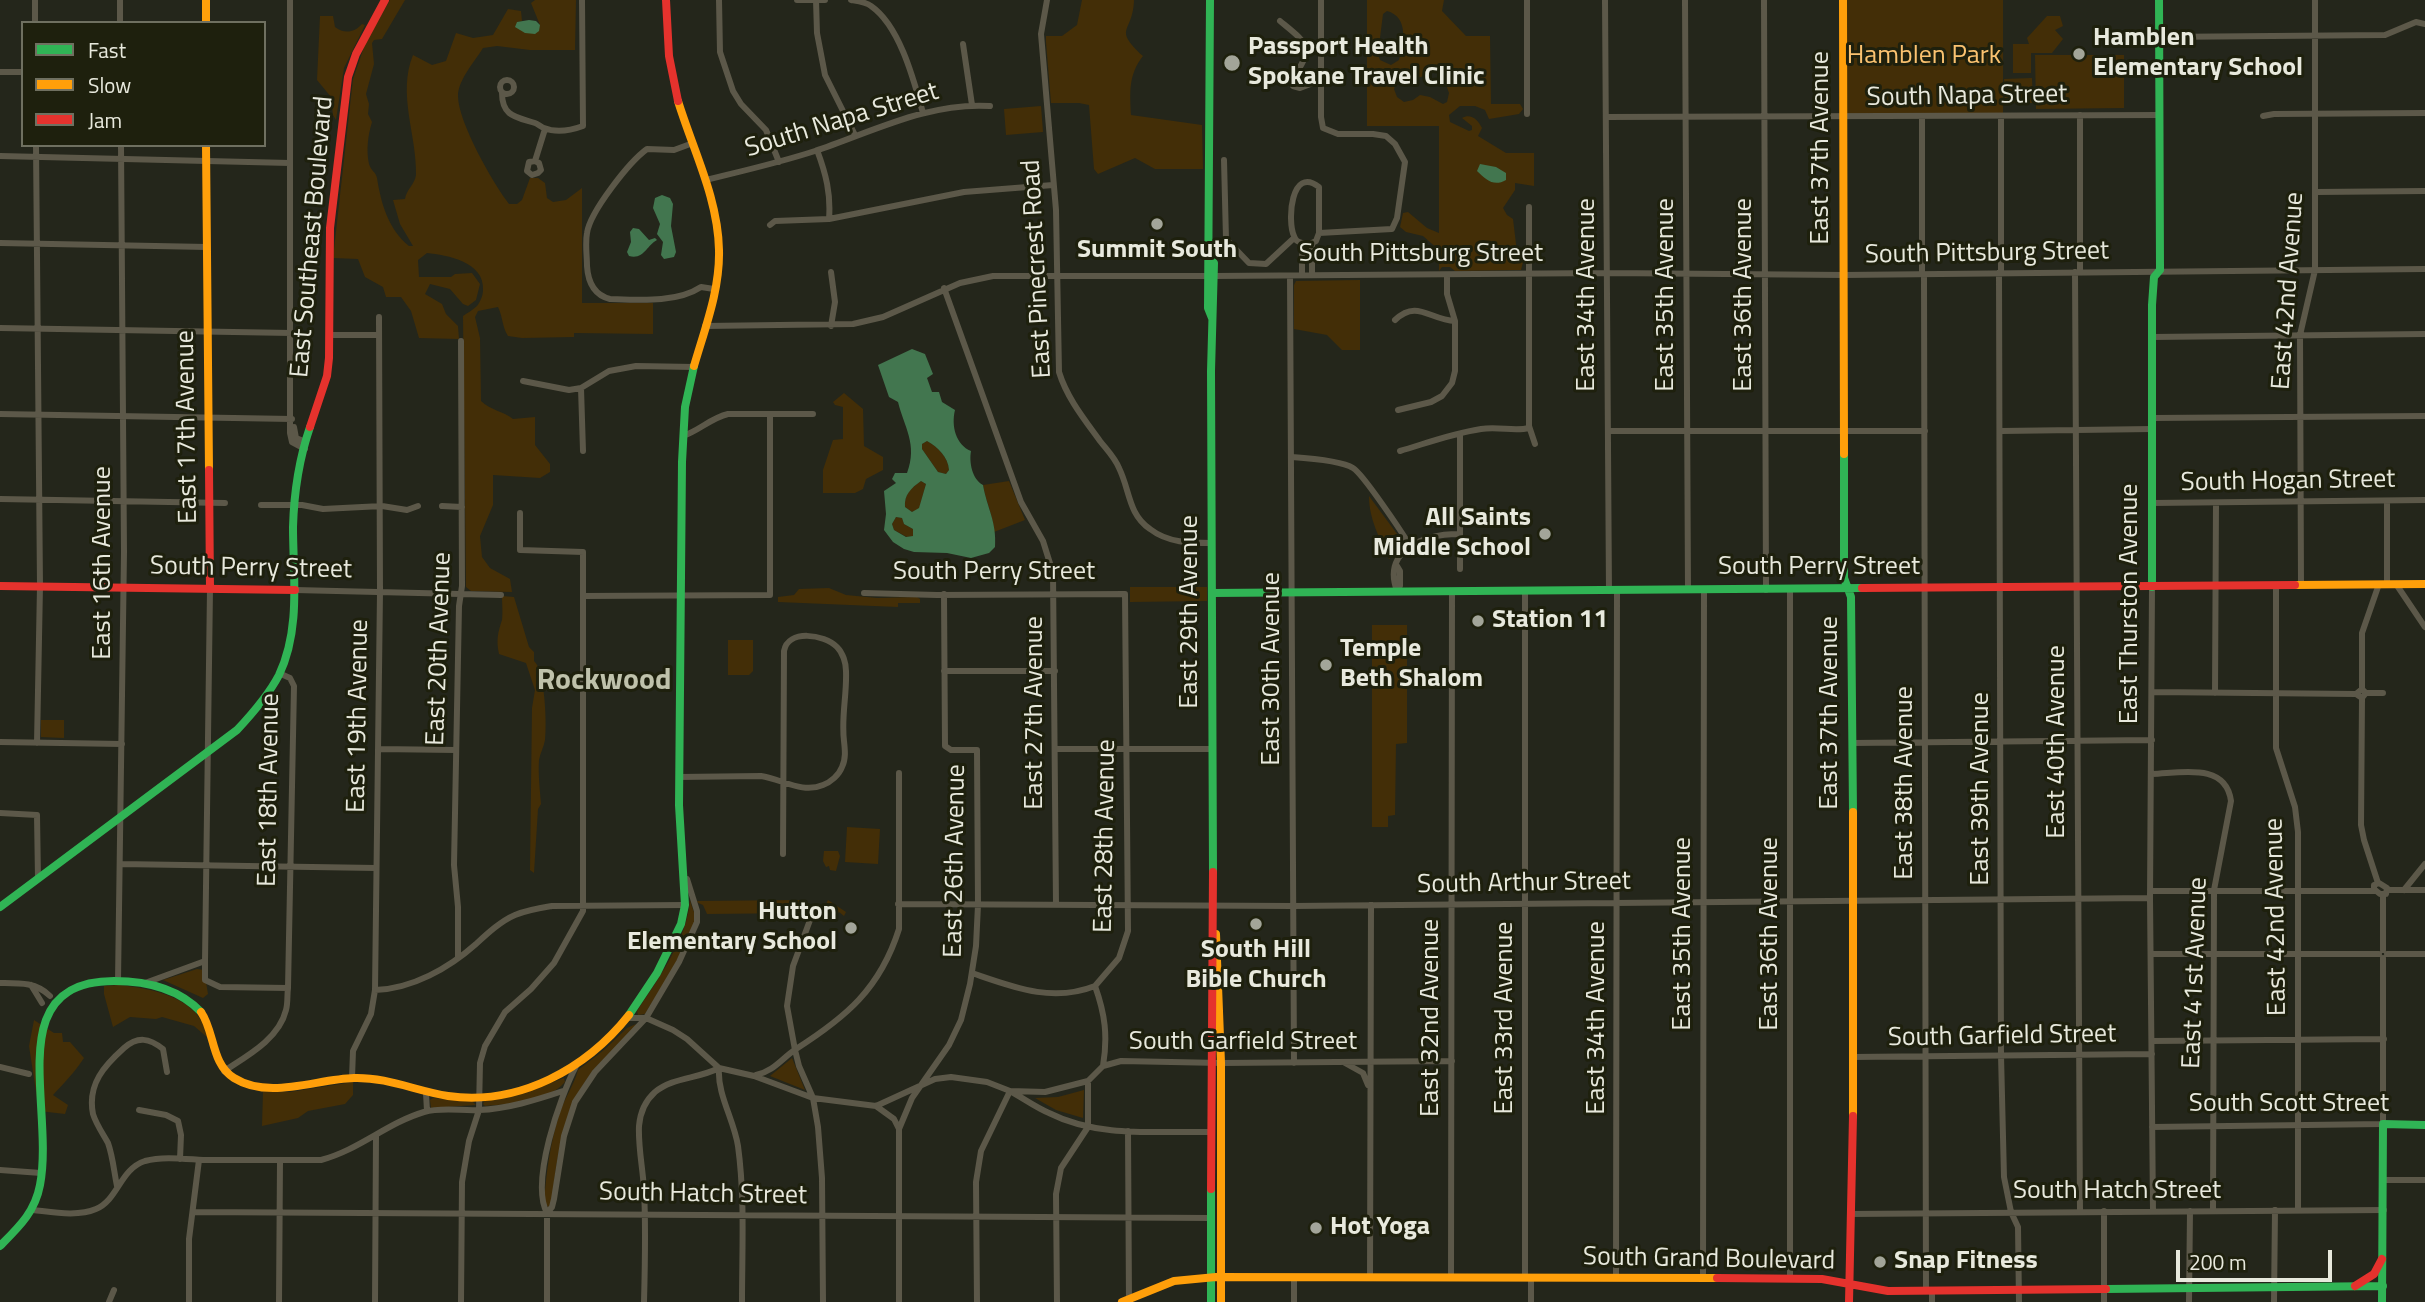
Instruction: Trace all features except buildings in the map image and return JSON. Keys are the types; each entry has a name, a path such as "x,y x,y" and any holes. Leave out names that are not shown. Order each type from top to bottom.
{"street":[{"path":"34,0 35,21"},
{"path":"120,0 120,21"},
{"path":"206,0 206,21"},
{"path":"290,0 292,417 295,436 305,446"},
{"name":"East Southeast Boulevard","path":"305,446 327,376 330,335 330,228 348,77 356,54 385,0"},
{"path":"502,93 503,105 520,121 536,123 545,129 571,131 583,125 582,0"},
{"path":"29,984 39,1006 50,996 81,985 118,981 145,983 171,991 196,1005 205,1016 216,1055 224,1071 240,1082 256,1087 292,1087 352,1077 382,1079 426,1093 464,1097 480,1097 538,1085 576,1066 629,1018 646,996 682,919 685,905 679,777 679,596 683,436 685,404 705,326 710,289 719,254 717,225 706,180 687,145 668,58 666,0"},
{"path":"719,0 720,52 733,91 741,104 766,130 779,162"},
{"path":"797,0 825,0"},
{"path":"816,0 817,33 825,75 855,135"},
{"path":"850,0 872,3 891,29 911,70 923,113"},
{"name":"East Pinecrest Road","path":"1047,0 1041,34 1053,185 1057,275 1056,355 1059,372 1065,391 1118,465 1131,506 1140,521 1151,531 1167,539 1187,543 1212,543"},
{"name":"East 29th Avenue","path":"1210,0 1208,262 1211,276 1208,308 1212,318 1213,749 1211,1218 1220,1302"},
{"path":"1319,233 1392,229 1397,218 1405,162 1395,144 1386,136 1325,131 1321,117 1321,0"},
{"path":"1527,0 1527,114"},
{"name":"East 34th Avenue","path":"1605,0 1608,431 1617,902 1616,1277"},
{"name":"East 35th Avenue","path":"1685,0 1688,590"},
{"name":"East 36th Avenue","path":"1764,0 1766,590"},
{"name":"East 37th Avenue","path":"1843,0 1844,578 1851,597 1852,743 1849,1302"},
{"name":"East Thurston Avenue","path":"2153,1211 2150,895 2153,692 2152,337 2154,277 2160,270 2159,0"},
{"name":"East 42nd Avenue","path":"2301,585 2300,335 2315,270 2315,0"},
{"path":"1280,21 1301,40 1306,50 1305,62 1292,79 1293,86 1304,87 1321,80"},
{"path":"2159,37 2385,35 2416,22 2425,24"},
{"path":"963,44 972,105"},
{"path":"0,72 21,72"},
{"name":"South Napa Street","path":"706,180 760,168 923,113 972,105 990,106"},
{"path":"2263,116 2425,113"},
{"name":"South Napa Street","path":"1606,117 2160,115"},
{"name":"East 39th Avenue","path":"2001,116 2001,1055 2004,1177 2011,1212 2018,1227 2019,1302"},
{"name":"East 40th Avenue","path":"2080,116 2076,430 2080,1212"},
{"name":"East 38th Avenue","path":"1922,117 1926,1213 1929,1291 1932,1302"},
{"path":"535,161 545,129"},
{"path":"687,145 647,149 613,186 588,227 587,271 597,292 610,299 676,298 701,287 710,289"},
{"path":"36,147 40,586 37,743"},
{"name":"East 16th Avenue","path":"118,981 124,588 121,147"},
{"name":"East 17th Avenue","path":"205,961 210,589 206,147"},
{"path":"817,150 828,182 828,219"},
{"path":"0,156 290,163"},
{"path":"1224,160 1226,239 1249,263 1266,264 1294,238"},
{"path":"1304,182 1313,182 1319,187 1319,233 1316,241 1312,243 1302,243 1294,238 1294,192 1297,186 1304,182"},
{"path":"770,225 775,221 828,219 964,192 1053,185"},
{"path":"2316,192 2425,191"},
{"path":"1529,207 1527,428 1535,444"},
{"path":"0,243 207,247"},
{"path":"1302,243 1302,275"},
{"path":"1312,243 1312,275"},
{"name":"South Pittsburg Street","path":"705,326 853,324 883,317 944,288 981,277 1607,273 1844,275 2425,269"},
{"path":"831,272 835,302 831,326"},
{"name":"East 30th Avenue","path":"1290,275 1294,1063"},
{"path":"1398,410 1431,402 1442,396 1452,383 1455,371 1455,321 1447,294 1447,275"},
{"name":"East 27th Avenue","path":"944,288 1021,502 1043,541 1053,573 1056,905"},
{"path":"1395,320 1402,314 1417,310 1440,321 1455,321"},
{"name":"East 19th Avenue","path":"352,1077 354,1051 372,1014 375,990 380,592 379,317"},
{"path":"0,328 292,333"},
{"path":"2152,337 2425,334"},
{"path":"330,335 379,335"},
{"name":"East 20th Avenue","path":"458,958 458,906 454,865 461,594 461,341"},
{"path":"523,382 569,390 581,388 609,371 636,366 694,368"},
{"path":"581,388 583,451"},
{"path":"0,414 292,417"},
{"path":"683,436 700,430 717,417 727,414 813,414"},
{"path":"583,596 770,595 770,414"},
{"path":"2152,418 2425,416"},
{"path":"1400,450 1489,428 1527,428"},
{"path":"2001,431 2152,429"},
{"path":"1608,431 1925,431"},
{"path":"1460,434 1461,569"},
{"name":"East 18th Avenue","path":"224,1071 264,1044 286,1012 294,686 290,678 281,674 292,639 295,590 294,505 296,478 305,446"},
{"path":"1292,457 1353,468 1397,524 1409,544"},
{"path":"0,499 225,503"},
{"path":"2387,500 2387,584 2362,633 2361,825 2377,887 2386,892 2425,890"},
{"name":"South Hogan Street","path":"2152,503 2425,500"},
{"path":"2215,693 2216,503"},
{"path":"261,505 294,505 323,509 380,506 407,510 418,506"},
{"path":"442,506 462,507"},
{"path":"461,1302 464,1165 479,1110 481,1058 490,1034 505,1012 554,963 583,913 583,552 520,550 520,513"},
{"path":"1396,589 1400,586 1400,570 1397,566 1399,557 1409,544 1444,534 1459,534"},
{"path":"2387,584 2425,627"},
{"name":"South Perry Street","path":"1212,593 1396,589 1613,591 2425,584"},
{"name":"East 42nd Avenue","path":"2276,585 2276,748 2297,818 2298,1210"},
{"name":"South Perry Street","path":"0,586 501,595"},
{"name":"East 35th Avenue","path":"1703,590 1703,1278"},
{"name":"East 36th Avenue","path":"1790,590 1790,1278"},
{"name":"East 32nd Avenue","path":"1451,1277 1452,591"},
{"name":"East 33rd Avenue","path":"1525,591 1528,1277 1531,1302"},
{"name":"South Perry Street","path":"864,593 1125,593"},
{"name":"East 28th Avenue","path":"1095,986 1119,958 1128,931 1125,593"},
{"name":"East 26th Avenue","path":"899,1129 912,1098 952,1040 961,1020 972,973 978,905 977,750 946,748 944,594"},
{"path":"679,777 761,776 783,782 799,788 816,788 832,780 844,765 842,723 846,670 842,653 829,641 808,636 791,639 784,646 783,782 783,854"},
{"path":"944,671 1055,671"},
{"path":"0,907 252,716 281,674"},
{"path":"2153,692 2384,693"},
{"path":"1852,743 2152,740"},
{"path":"0,742 122,744"},
{"path":"378,749 456,750"},
{"path":"1055,749 1213,749"},
{"path":"754,1076 777,1066 840,1019 877,980 891,953 899,929 899,773"},
{"name":"East 41st Avenue","path":"2152,774 2216,775 2229,790 2231,801 2214,890 2213,1211"},
{"path":"0,813 37,815 38,879"},
{"path":"547,1213 554,1199 560,1155 570,1117 587,1082 646,1018 679,962 697,922 697,911 681,860"},
{"path":"120,864 376,868"},
{"path":"2404,890 2425,864"},
{"name":"South Arthur Street","path":"898,904 1293,906 2002,899 2150,895 2214,890 2377,887"},
{"path":"2382,1302 2383,954 2386,892"},
{"path":"375,990 395,988 418,981 458,958 514,915 552,906 685,905"},
{"path":"1370,905 1370,1277"},
{"name":"East 29th Avenue","path":"1211,1302 1216,1277 1221,1063 1218,957 1213,906"},
{"path":"813,912 789,983 787,1006 799,1066 813,1098 821,1163 823,1302"},
{"path":"2151,954 2425,954"},
{"path":"145,983 205,961 205,980 217,986 288,988"},
{"path":"972,973 1009,986 1049,994 1095,986 1107,1027 1103,1066"},
{"path":"0,983 29,984 50,996"},
{"path":"629,1018 646,1018 673,1030 719,1068 754,1076 813,1098 876,1105 887,1112 899,1129 900,1302"},
{"path":"117,1186 112,1156 93,1114 96,1082 104,1065 137,1039 145,1039 163,1049 167,1072"},
{"name":"South Garfield Street","path":"2152,1041 2384,1039"},
{"name":"South Garfield Street","path":"1852,1057 2152,1054"},
{"name":"South Garfield Street","path":"1088,1081 1103,1066 1121,1061 1452,1061"},
{"path":"1341,1062 1363,1073 1370,1098"},
{"path":"547,1302 547,1213 542,1205 542,1182 550,1136 563,1091 576,1066"},
{"path":"0,1067 28,1070 38,1118 41,1156 41,1173 33,1210 0,1246"},
{"path":"644,1302 645,1214 639,1126 644,1108 656,1091 671,1082 719,1068"},
{"path":"719,1068 719,1081 737,1140 742,1215 742,1302"},
{"path":"876,1105 935,1079 966,1078 987,1082 1010,1091 1050,1114 1088,1127 1128,1131 1211,1132"},
{"path":"1010,1091 1045,1092 1088,1081 1088,1127 1061,1168 1056,1194 1057,1302"},
{"path":"33,1210 89,1212 100,1208 110,1199 131,1169 144,1161 180,1158 321,1160 342,1154 402,1120 428,1111 479,1110 519,1104 563,1091"},
{"path":"978,1302 976,1182 981,1152 1010,1091"},
{"path":"426,1093 428,1111"},
{"path":"139,1110 166,1115 178,1121 181,1135 180,1158"},
{"path":"2382,1146 2389,1130 2400,1125"},
{"name":"South Scott Street","path":"2152,1126 2425,1125"},
{"path":"1126,1301 1128,1131"},
{"path":"375,1302 376,1136"},
{"path":"189,1302 189,1239 200,1160"},
{"path":"279,1302 280,1161"},
{"path":"0,1170 41,1173"},
{"path":"2382,1180 2425,1180"},
{"path":"2274,1302 2275,1210"},
{"name":"South Hatch Street","path":"1850,1214 2384,1210"},
{"path":"2104,1211 2104,1302"},
{"path":"2189,1302 2190,1211"},
{"name":"South Hatch Street","path":"194,1212 1211,1218"},
{"path":"2354,1287 2374,1274 2384,1253"},
{"name":"South Grand Boulevard","path":"1126,1301 1174,1281 1216,1277 1790,1278 1822,1279 1888,1291 2383,1286"},
{"path":"1294,1277 1294,1302"},
{"path":"109,1302 114,1290"}],"green space":[{"path":"390,0 405,0 382,39 372,43 374,64 366,94 368,114 372,122 368,153 369,164 376,176 387,215 402,239 409,246 413,246 400,224 393,200 405,199 416,175 407,100 413,55 432,65 446,61 456,33 473,38 493,35 508,9 521,11 522,21 517,22 540,25 531,3 535,0 576,0 575,50 530,50 497,46 483,48 461,84 458,96 460,107 477,152 509,204 517,204 522,200 530,178 538,178 545,183 547,198 553,202 566,200 582,188 582,303 653,303 653,334 574,333 574,337 522,338 508,336 498,307 478,311 475,317 480,338 481,401 513,419 535,417 535,445 550,464 550,472 540,478 493,475 493,505 480,536 482,557 490,568 510,579 512,592 471,591 466,587 463,316 477,306 482,297 482,280 471,267 454,258 427,253 418,260 419,277 451,277 455,274 472,273 480,284 476,300 468,306 450,289 430,284 425,294 442,304 446,314 458,326 459,339 419,338 411,311 401,297 386,297 383,287 365,277 358,259 333,258 353,79 365,44"},
{"path":"1082,0 1134,0 1126,35 1143,56 1132,77 1131,115 1202,125 1203,169 1155,169 1135,158 1098,174 1094,169 1089,105 1051,103 1046,42 1046,36 1062,36 1077,25"},
{"path":"1367,0 1444,0 1442,11 1466,36 1490,36 1491,104 1520,104 1523,109 1519,114 1489,119 1485,110 1475,106 1460,106 1449,115 1450,122 1469,131 1472,126 1462,118 1474,118 1482,128 1478,136 1506,153 1534,153 1534,186 1515,183 1515,190 1503,208 1513,219 1517,252 1523,262 1521,270 1455,271 1450,267 1442,267 1439,271 1439,250 1423,236 1406,232 1400,227 1403,213 1408,212 1427,228 1439,233 1439,126 1367,126","holes":["1387,11 1399,19 1403,31 1399,60 1391,65 1380,60 1378,54 1383,14","1435,70 1442,73 1449,93 1447,102 1443,104 1420,95 1404,102 1397,97 1394,89 1398,78 1421,77"]},
{"name":"Hamblen Park","path":"1845,0 2003,0 2003,113 1847,114"},
{"path":"320,16 333,16 335,27 345,31 365,25 344,68 336,120 331,97 317,80"},
{"path":"2047,16 2060,16 2063,26 2055,30 2063,39 2052,53 2031,53 2031,73 2013,73 2013,44 2029,44 2027,38"},
{"path":"2035,55 2124,55 2124,108 2036,109"},
{"path":"2032,78 2033,103 2005,103 2004,79"},
{"path":"1041,106 1043,132 1006,135 1004,109"},
{"path":"1360,280 1360,350 1342,350 1327,335 1294,329 1296,281"},
{"path":"844,393 863,409 864,446 883,457 883,470 866,479 863,489 855,493 823,493 823,470 833,440 843,439 843,407 833,402"},
{"path":"927,441 945,457 949,470 946,474 938,472 922,449 922,444"},
{"path":"921,481 926,484 919,509 912,512 905,507 906,498 911,489"},
{"path":"1009,481 1025,520 994,532 983,485"},
{"path":"1369,496 1403,542 1402,548 1389,559 1373,521"},
{"path":"896,517 902,518 904,524 913,529 913,536 907,537 894,530 892,524"},
{"path":"1130,587 1207,587 1207,601 1130,602"},
{"path":"829,588 846,595 877,598 917,597 920,603 898,603 898,607 778,602 778,597 794,595 799,589"},
{"path":"502,596 514,597 529,647 534,652 534,661 541,675 544,698 546,732 539,760 541,804 538,809 534,873 530,870 532,708 535,690 526,663 499,654"},
{"path":"1372,625 1407,625 1407,743 1396,744 1395,815 1388,816 1388,827 1372,827"},
{"path":"728,640 753,640 753,671 749,675 728,675"},
{"path":"41,720 64,720 64,738 41,737"},
{"path":"847,827 880,829 878,864 845,862"},
{"path":"824,851 838,851 840,856 836,871 826,867 823,861"},
{"path":"690,900 695,916 690,936 645,1014 638,1015 637,1011 678,944"},
{"path":"802,900 810,904 805,913 707,914 703,905 697,901"},
{"path":"828,900 846,912 844,916 839,912 836,917 823,910"},
{"path":"197,969 204,970 208,994 203,998 163,980"},
{"path":"104,986 147,989 186,1004 196,1013 208,1038 194,1026 162,1017 130,1017 113,1027"},
{"path":"34,1020 54,1033 62,1033 63,1042 70,1042 84,1058 53,1095 68,1105 65,1114 39,1111 29,1046"},
{"path":"636,1024 596,1067 576,1098 559,1150 552,1204 548,1207 544,1204 553,1137 561,1109 578,1070 627,1028"},
{"path":"792,1058 805,1090 770,1076"},
{"path":"564,1078 565,1082 558,1089 539,1098 505,1104 483,1104 485,1100 519,1095"},
{"path":"353,1082 353,1095 345,1104 308,1111 298,1118 262,1126 263,1092 290,1092"},
{"path":"1084,1090 1083,1118 1056,1110 1035,1098 1058,1097"},
{"path":"433,1098 473,1102 476,1105 431,1108 430,1100"}],"shaded area":[{"path":"529,20 540,25 535,34 525,33 515,27 517,22"},
{"path":"1480,164 1496,167 1506,173 1506,180 1494,183 1487,180 1477,171"},
{"path":"662,195 670,198 673,204 671,226 676,252 674,257 664,259 661,255 663,242 657,234 660,224 653,208 655,198"},
{"path":"633,228 639,229 649,240 657,240 642,254 634,257 627,252"},
{"path":"912,349 925,354 933,374 927,378 932,392 939,392 942,402 955,410 954,422 958,440 971,451 972,470 983,485 995,530 995,547 989,553 971,558 947,553 914,552 893,542 884,530 884,491 896,483 892,479 895,473 907,473 911,444 898,402 889,397 878,365","holes":["927,441 945,457 949,470 946,474 938,472 922,449 922,444","921,481 926,484 919,508 912,512 905,507 909,492","896,517 902,518 904,524 913,529 913,536 906,537 894,530 892,524"]}],"traffic: fast":[{"path":"1210,0 1208,308 1212,318"},
{"path":"2152,587 2152,305 2154,277 2160,270 2159,0"},
{"path":"1210,258 1214,263 1211,371 1213,872"},
{"path":"629,1015 657,973 681,924 685,905 679,805 682,462 685,407 694,366"},
{"path":"0,907 237,730 270,690 286,657 293,621 295,501 300,463 310,427"},
{"path":"1844,454 1844,578 1851,597 1853,812"},
{"path":"1212,593 1862,588"},
{"path":"0,1246 20,1225 38,1195 43,1154 40,1053 44,1025 56,1002 79,987 126,981 150,984 172,992 201,1012"},
{"path":"2382,1302 2383,1124 2425,1125"},
{"path":"1211,1189 1211,1302"},
{"path":"2106,1289 2383,1286"}],"traffic: slow":[{"path":"206,0 206,21"},
{"path":"1843,0 1844,454"},
{"path":"678,101 710,193 718,231 719,265 714,294 694,366"},
{"path":"206,147 209,470"},
{"path":"2295,585 2425,584"},
{"path":"1853,812 1853,1116"},
{"path":"1216,934 1221,1063 1221,1302"},
{"path":"201,1012 221,1065 234,1078 248,1084 277,1088 366,1078 448,1096 474,1098 500,1095 549,1080 593,1052 629,1015"},
{"path":"1122,1302 1174,1281 1216,1277 1717,1278"}],"traffic: jam":[{"path":"310,427 327,376 329,358 330,228 348,77 356,54 385,0"},
{"path":"666,0 669,56 678,101"},
{"path":"209,470 210,589"},
{"path":"1862,588 2295,585"},
{"path":"0,586 295,590"},
{"path":"1211,1189 1213,872"},
{"path":"1849,1302 1853,1116"},
{"path":"2355,1286 2374,1274 2382,1259"},
{"path":"1717,1278 1822,1279 1888,1291 2106,1289"}],"place":[{"name":"Hamblen Elementary School","path":"2079,54"},
{"name":"Passport Health Spokane Travel Clinic","path":"1232,63"},
{"name":"Summit South","path":"1157,224"},
{"name":"All Saints Middle School","path":"1545,534"},
{"name":"Station 11","path":"1478,621"},
{"name":"Temple Beth Shalom","path":"1326,665"},
{"name":"South Hill Bible Church","path":"1256,924"},
{"name":"Hutton Elementary School","path":"851,928"},
{"name":"Hot Yoga","path":"1316,1228"},
{"name":"Snap Fitness","path":"1880,1262"}],"district":[{"name":"Rockwood","path":"604,682"}]}
